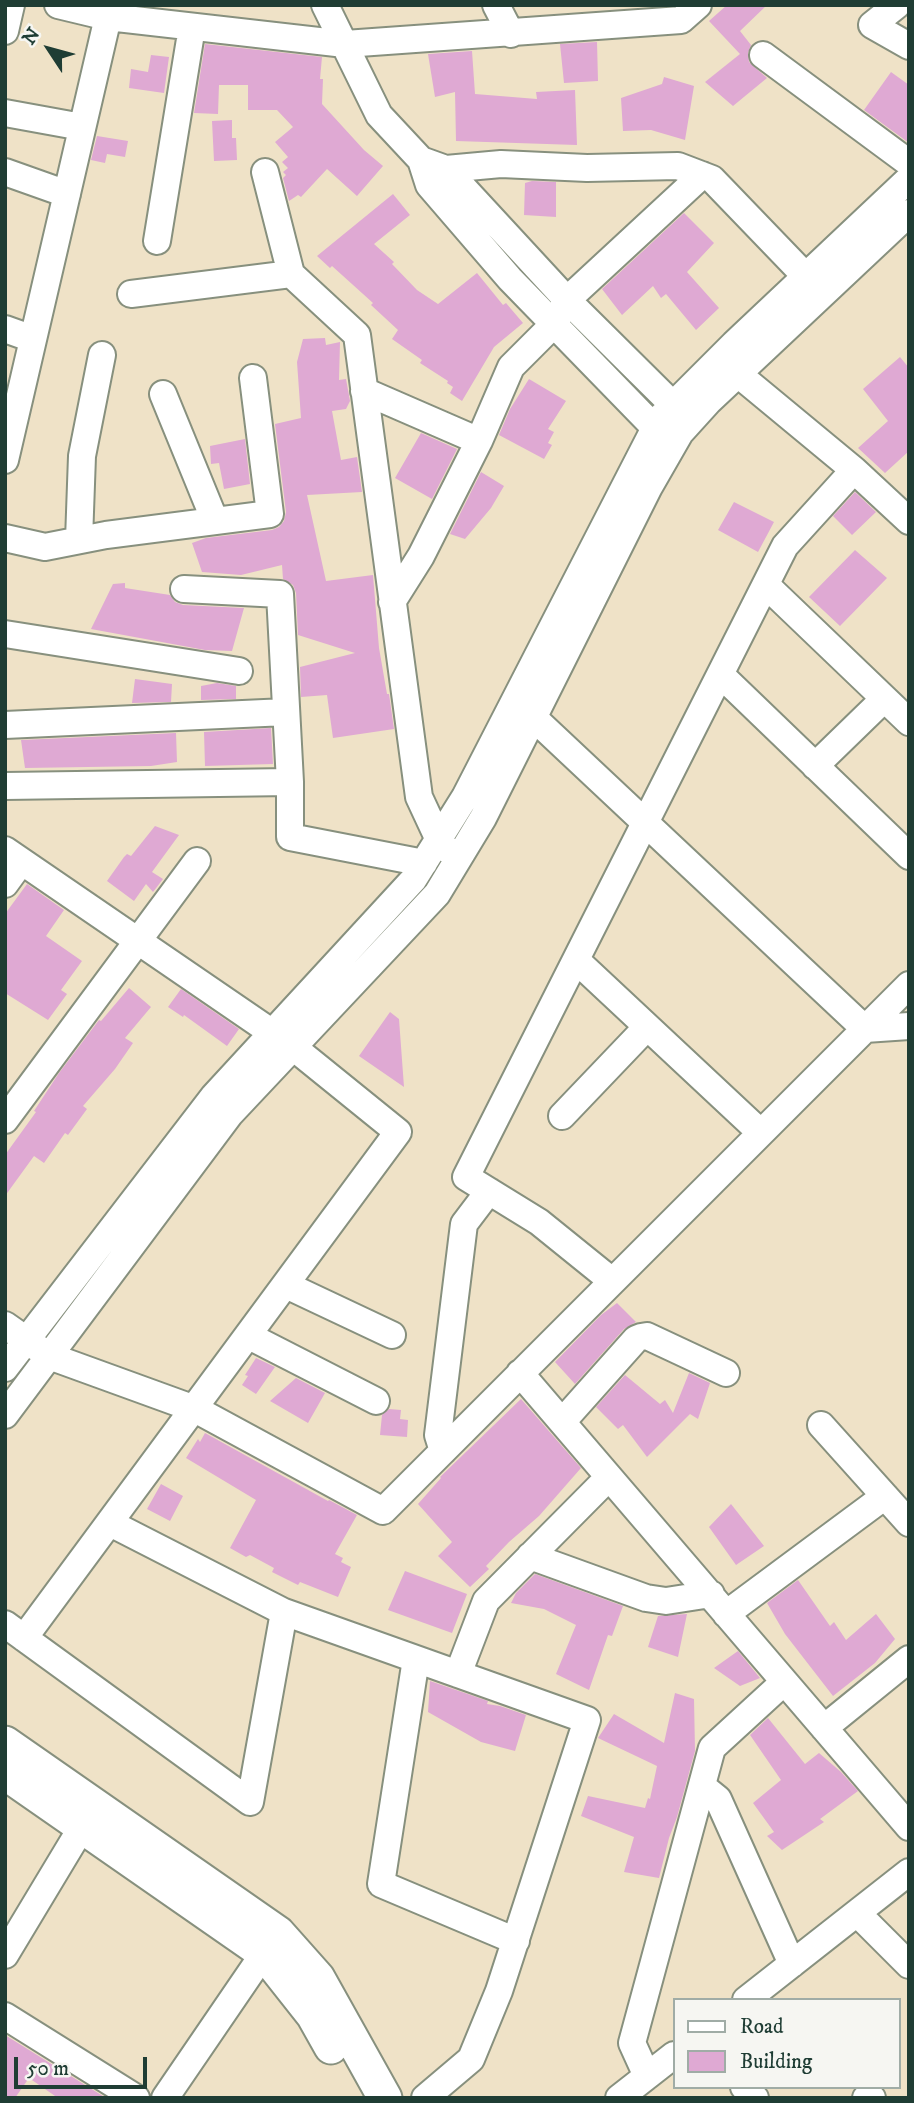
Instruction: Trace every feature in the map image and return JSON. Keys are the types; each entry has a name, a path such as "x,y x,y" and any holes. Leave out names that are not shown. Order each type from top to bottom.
{"main road":[{"path":"5,1744 88,1816 271,1943 318,1979 385,2098"},
{"path":"5,1773 88,1816"},
{"path":"271,1943 359,2098"}],"street":[{"path":"5,31 11,5"},
{"path":"58,5 108,17 345,44 511,34 611,15 681,20 698,5"},
{"path":"326,5 379,115 432,172 673,405"},
{"path":"496,5 511,34"},
{"path":"897,5 872,25 909,46"},
{"path":"5,459 108,17"},
{"path":"157,241 192,27"},
{"path":"763,55 909,163"},
{"path":"5,113 82,127"},
{"path":"432,172 501,164 586,168 678,166 712,179 814,285"},
{"path":"5,172 67,194"},
{"path":"432,172 510,279 554,324 668,430"},
{"path":"265,173 291,274 357,335 418,797 439,839 457,860"},
{"path":"393,602 421,556 479,441 511,366 554,324 567,300 702,175"},
{"path":"5,1415 230,1114 282,1040 414,880 524,709 668,430 737,374 909,179"},
{"path":"668,430 660,418 673,405 814,285 909,213"},
{"path":"131,294 291,274"},
{"path":"5,329 33,340"},
{"path":"79,540 82,456 102,355"},
{"path":"737,374 854,470 904,506"},
{"path":"5,538 45,547 270,514 253,378"},
{"path":"364,390 479,441"},
{"path":"163,394 215,521"},
{"path":"612,1281 540,1222 466,1177 785,546 854,470"},
{"path":"766,586 909,722"},
{"path":"184,589 280,594 290,782 290,837 424,863"},
{"path":"5,634 239,670"},
{"path":"721,675 909,856"},
{"path":"815,766 884,699"},
{"path":"524,709 865,1029 909,1026"},
{"path":"5,1368 16,1333 214,1096 282,1040 437,894 483,818 524,709"},
{"path":"5,725 286,712"},
{"path":"5,786 290,782"},
{"path":"5,884 13,856 282,1040 398,1132 110,1523 15,1631 250,1802 284,1612"},
{"path":"5,1120 197,862"},
{"path":"576,960 760,1132"},
{"path":"16,1333 49,1356 195,1409 383,1511 909,985"},
{"path":"562,1116 647,1027"},
{"path":"443,1451 438,1435 464,1224 489,1191"},
{"path":"286,1285 392,1335"},
{"path":"248,1336 376,1401"},
{"path":"562,1422 636,1339 641,1337 647,1336 726,1373"},
{"path":"520,1373 909,1827"},
{"path":"821,1424 909,1523"},
{"path":"458,1674 486,1601 609,1477"},
{"path":"530,1556 646,1598 719,1604 885,1496"},
{"path":"110,1523 284,1612 587,1720 499,1991 471,2059 425,2098"},
{"path":"416,1659 381,1884 516,1941"},
{"path":"824,1728 909,1659"},
{"path":"631,2091 632,2043 712,1748 784,1682"},
{"path":"702,1786 718,1799 792,1964"},
{"path":"5,1955 88,1816"},
{"path":"749,1998 909,1872"},
{"path":"857,1913 909,1965"},
{"path":"165,2098 271,1943"},
{"path":"5,2016 136,2098"},
{"path":"631,2091 673,2056"},
{"path":"866,2098 872,2098"}],"building":[{"path":"727,5 767,5 740,31 751,45 749,62 767,78 733,106 705,82 740,54 709,21"},
{"path":"597,42 598,81 564,83 560,44"},
{"path":"205,44 322,57 322,104 364,150 383,166 357,196 327,169 301,197 298,195 289,201 283,178 286,175 283,172 288,168 282,162 288,157 275,142 293,127 277,110 248,110 248,85 219,85 218,114 194,113"},
{"path":"472,51 475,94 537,99 536,92 575,90 577,145 456,141 455,92 435,97 428,54"},
{"path":"151,55 169,57 164,93 129,88 131,69 148,72"},
{"path":"891,72 909,85 909,143 864,110"},
{"path":"664,77 694,86 685,140 651,130 623,131 621,98 662,84"},
{"path":"232,120 232,138 236,138 237,160 214,161 212,121"},
{"path":"97,136 128,141 125,157 107,154 105,163 91,160"},
{"path":"556,182 556,217 524,215 525,183"},
{"path":"393,194 410,215 374,244 394,262 392,264 417,290 438,304 477,273 503,305 506,303 523,323 494,347 462,401 450,393 453,387 448,381 420,363 422,360 392,339 398,330 371,305 373,303 317,256"},
{"path":"684,213 714,243 687,272 719,308 696,330 666,294 661,298 653,286 622,315 602,289"},
{"path":"325,338 326,345 340,342 339,380 346,379 350,401 346,409 332,411 341,460 357,457 362,492 307,495 326,581 373,575 379,648 394,729 333,738 327,695 301,697 300,667 355,653 298,635 296,593 293,585 283,579 282,565 241,575 202,572 192,543 206,538 272,530 284,521 286,512 275,424 301,418 297,362 303,339"},
{"path":"900,357 909,368 909,451 885,473 858,448 888,421 863,389"},
{"path":"529,379 566,401 548,429 554,432 548,443 552,445 544,459 499,435 510,409"},
{"path":"421,433 457,449 432,499 395,478"},
{"path":"245,439 250,484 224,489 219,463 211,464 210,446"},
{"path":"481,472 504,486 491,508 465,539 450,534"},
{"path":"855,492 876,512 852,535 833,516"},
{"path":"734,502 774,522 758,552 718,530"},
{"path":"855,550 887,578 840,626 809,597"},
{"path":"125,583 125,588 170,595 175,602 183,605 244,608 232,651 205,650 91,629 113,584"},
{"path":"135,679 172,684 171,702 132,703"},
{"path":"217,683 236,686 236,699 201,700 201,686"},
{"path":"271,728 273,764 205,766 204,732"},
{"path":"176,733 177,762 151,766 25,768 21,740"},
{"path":"155,826 179,835 152,872 163,879 153,892 146,884 134,901 107,881 124,857 127,854 131,856"},
{"path":"27,884 64,910 46,936 82,961 61,990 67,994 48,1020 5,993 5,914"},
{"path":"129,988 151,1007 125,1038 133,1043 83,1106 87,1109 68,1135 65,1133 44,1163 34,1156 5,1196 5,1155 36,1112 34,1111 59,1073 99,1020 101,1021"},
{"path":"181,989 239,1029 227,1046 184,1015 183,1017 168,1007"},
{"path":"390,1012 399,1019 404,1087 359,1056"},
{"path":"617,1303 636,1322 624,1329 575,1384 555,1362 601,1315"},
{"path":"256,1358 275,1367 256,1394 242,1385"},
{"path":"689,1373 710,1383 698,1419 690,1414 647,1457 623,1425 618,1429 596,1407 625,1375 660,1404 665,1400 673,1413"},
{"path":"296,1378 325,1393 308,1423 270,1401"},
{"path":"521,1399 581,1468 539,1516 486,1566 489,1569 470,1587 438,1556 452,1542 418,1504 440,1477"},
{"path":"389,1409 401,1410 400,1419 408,1420 407,1437 380,1435 382,1415"},
{"path":"205,1433 357,1515 335,1554 343,1558 341,1562 351,1567 338,1597 300,1582 298,1585 272,1572 274,1568 230,1548 256,1500 186,1458"},
{"path":"161,1484 183,1496 170,1521 147,1509"},
{"path":"731,1504 764,1546 736,1565 709,1527"},
{"path":"405,1571 467,1594 452,1633 388,1610"},
{"path":"535,1574 623,1606 612,1636 608,1635 589,1690 556,1674 576,1625 544,1609 511,1603 516,1593"},
{"path":"798,1580 830,1626 834,1622 846,1640 876,1614 895,1639 875,1663 833,1696 785,1634 767,1603"},
{"path":"687,1614 678,1657 648,1647 658,1616"},
{"path":"738,1651 760,1678 740,1686 714,1668"},
{"path":"430,1681 488,1701 487,1704 526,1715 515,1751 481,1742 428,1712"},
{"path":"675,1693 694,1699 695,1751 677,1817 659,1878 624,1872 634,1837 581,1816 588,1796 645,1808 648,1798 650,1799 657,1766 598,1738 614,1714 664,1743"},
{"path":"768,1718 805,1764 819,1753 858,1791 820,1819 824,1822 782,1850 767,1836 774,1832 753,1803 781,1780 750,1735"},
{"path":"5,2035 106,2098 58,2098 29,2078 15,2098 5,2098"}]}
